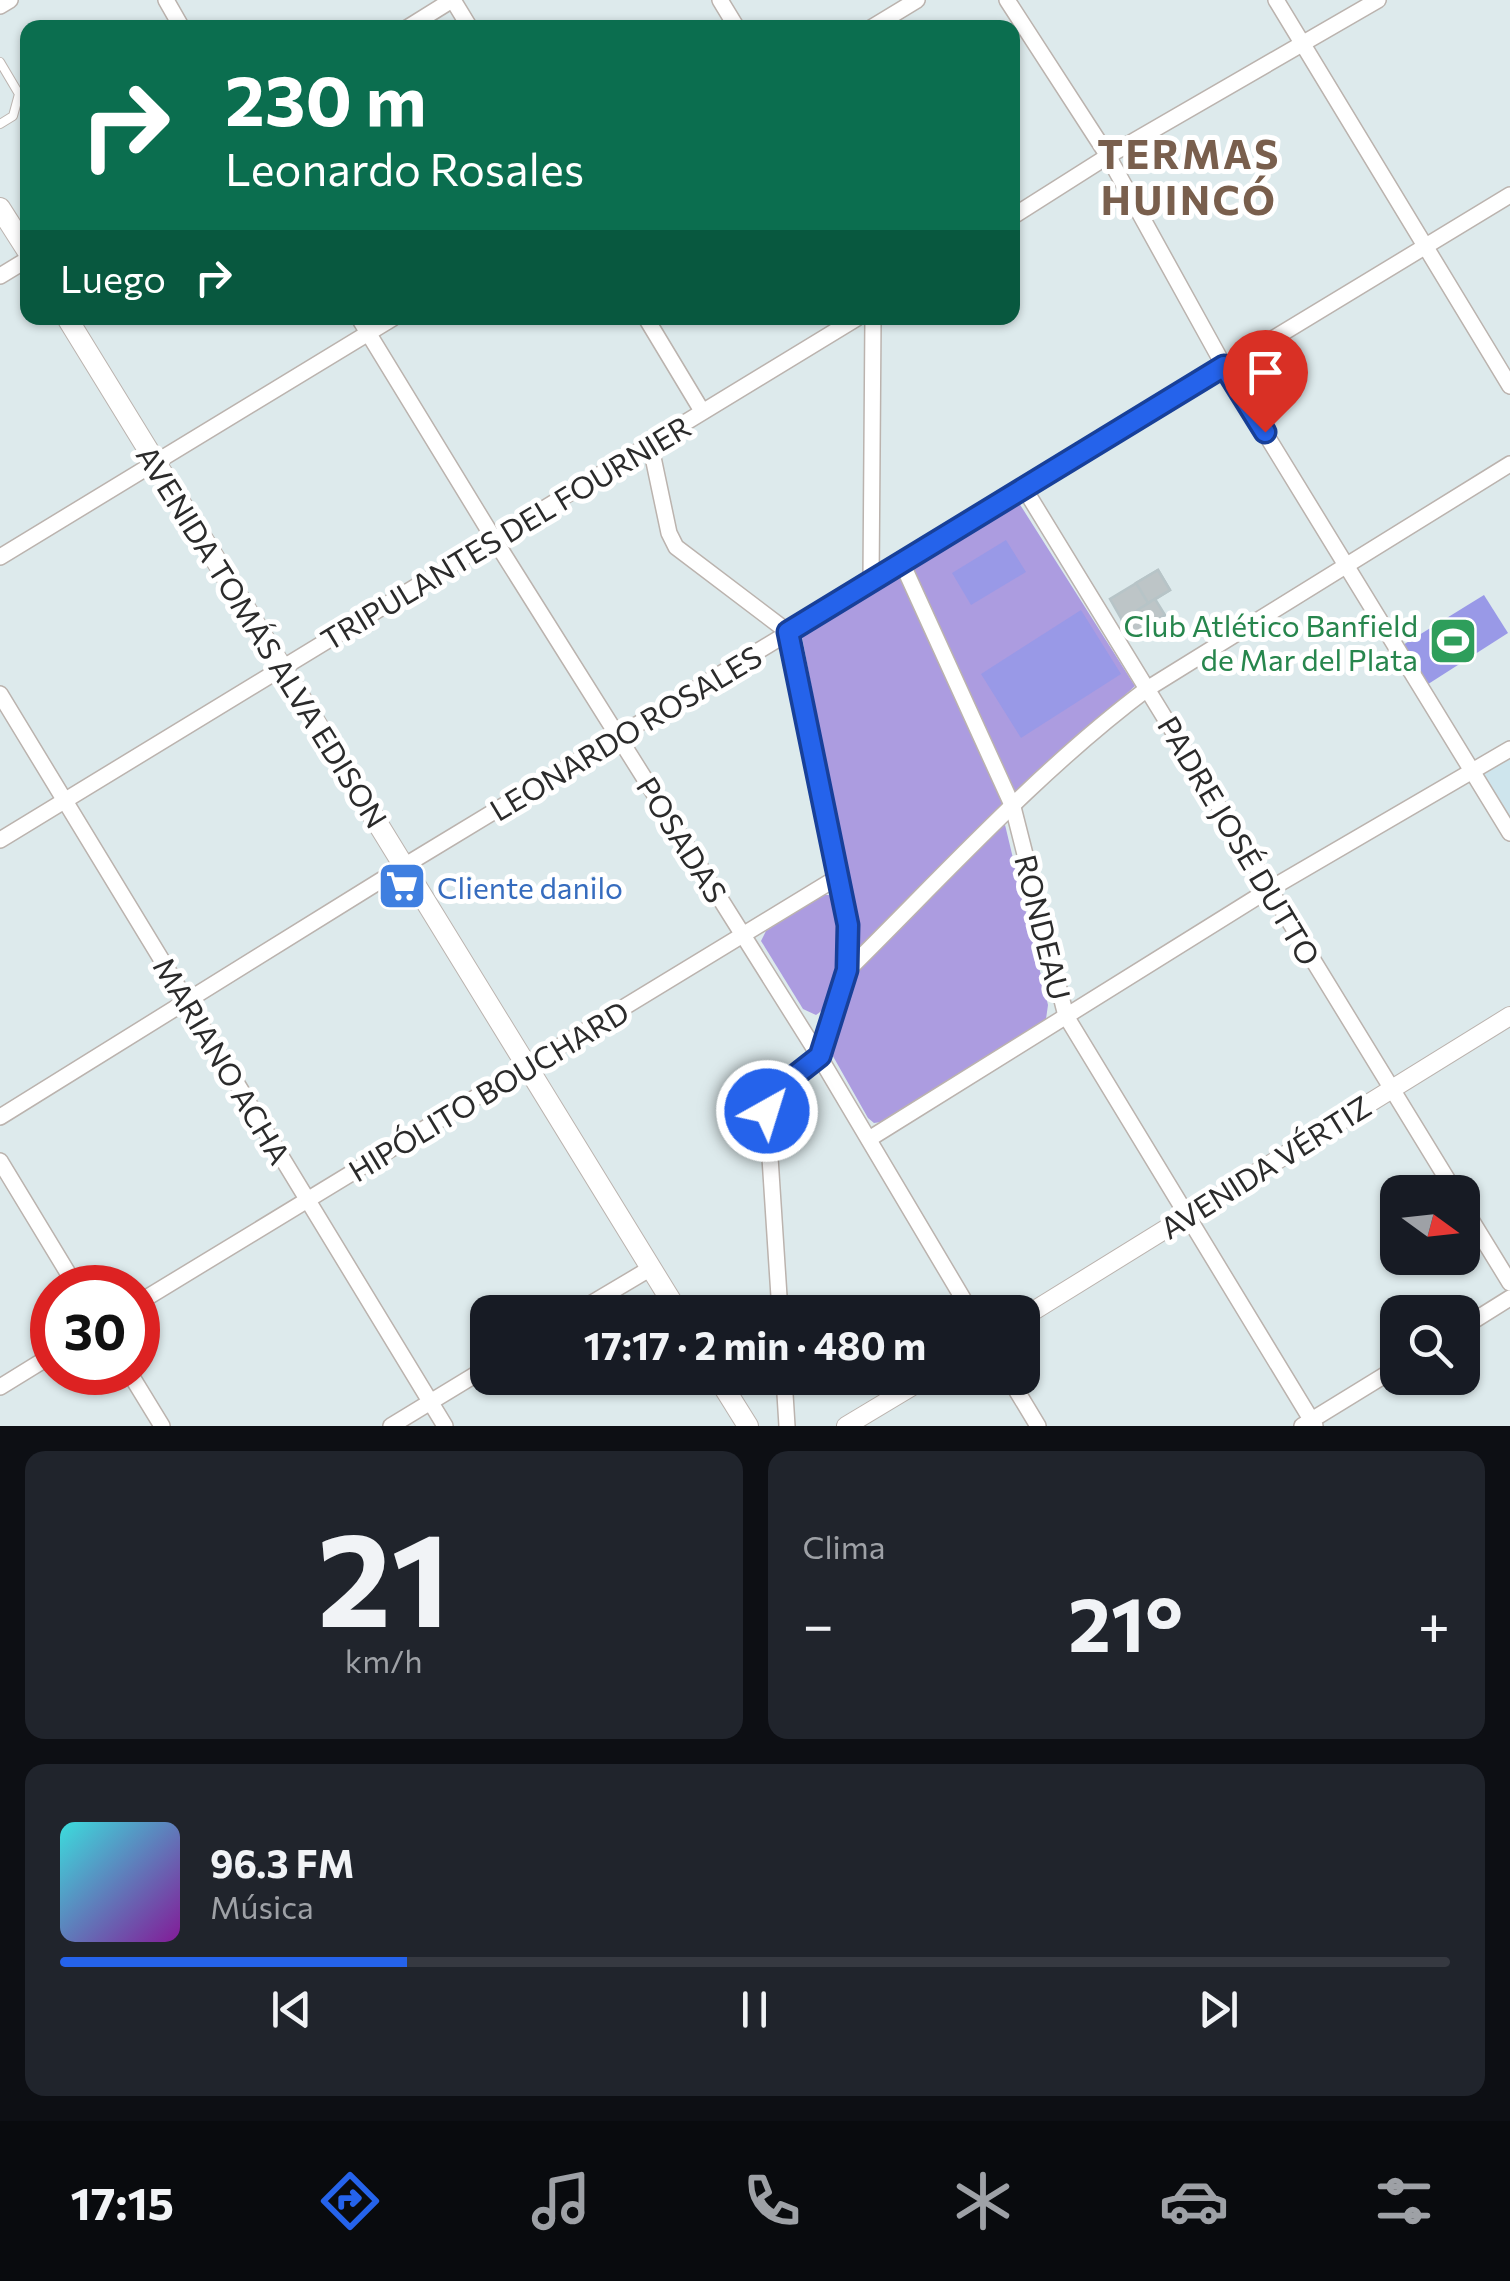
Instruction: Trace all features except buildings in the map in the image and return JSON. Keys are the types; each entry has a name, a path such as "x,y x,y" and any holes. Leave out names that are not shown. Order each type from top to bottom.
{"main road":[{"path":"0,208 20,242"},
{"name":"AVENIDA TOMÁS ALVA EDISON","path":"72,325 668,1295"},
{"path":"729,1395 748,1426"}],"street":[{"path":"0,6 10,0"},
{"path":"420,20 453,0"},
{"path":"884,20 917,0"},
{"path":"1276,0 1510,386"},
{"path":"1020,212 1108,156 1378,0"},
{"path":"1020,20 1108,156 1224,366 1510,833"},
{"name":"LEONARDO ROSALES","path":"0,1118 404,866 1510,195"},
{"name":"POSADAS","path":"363,325 820,1056 961,1295"},
{"path":"0,557 382,325"},
{"path":"650,325 702,411"},
{"name":"TRIPULANTES DEL FOURNIER","path":"0,840 845,325"},
{"path":"871,582 873,325"},
{"path":"650,443 669,533 676,547 788,632 848,925 847,970 820,1056 773,1093 767,1111 779,1295"},
{"path":"847,970 1013,807 1147,688 1510,464"},
{"name":"PADRE JOSÉ DUTTO","path":"1024,488 1444,1175"},
{"name":"RONDEAU","path":"902,562 1013,807 1066,1016 1310,1424"},
{"name":"MARIANO ACHA","path":"0,694 445,1426"},
{"path":"869,1140 1270,889 1510,750"},
{"name":"HIPÓLITO BOUCHARD","path":"160,1290 838,877"},
{"name":"AVENIDA VÉRTIZ","path":"1040,1307 1510,1016"},
{"path":"0,1161 64,1265"},
{"path":"1480,1235 1510,1283"},
{"path":"606,1295 651,1268"},
{"path":"1480,1317 1510,1298"},
{"path":"0,1387 30,1369"},
{"path":"391,1426 470,1378"},
{"path":"1310,1424 1380,1379"},
{"path":"144,1395 162,1426"},
{"path":"785,1395 787,1426"},
{"path":"846,1426 898,1395"},
{"path":"1020,1395 1038,1426"}],"lane":[{"path":"0,62 19,94 13,116 0,124"}],"shaded area":[{"path":"1019,503 1135,686 1001,808 1048,1005 1046,1019 874,1123 830,1051 857,956 856,919 802,637"},
{"path":"1006,540 1026,572 971,605 952,573"},
{"name":"Club Atlético Banfield de Mar del Plata","path":"1484,595 1508,633 1422,688 1398,648"},
{"path":"1081,610 1121,674 1021,738 981,674"},
{"path":"1510,749 1510,833 1473,772"},
{"path":"829,895 835,906 839,958 831,993 816,1015 803,1009 761,941 766,931"}],"place":[{"name":"Club Atlético Banfield de Mar del Plata","path":"1453,641"},
{"name":"Cliente danilo","path":"402,886"}],"district":[{"name":"TERMAS HUINCÓ","path":"1189,175"}],"route":[{"path":"767,1111 773,1093 820,1056 849,955 848,925 788,632 1224,366 1265,432"}]}
